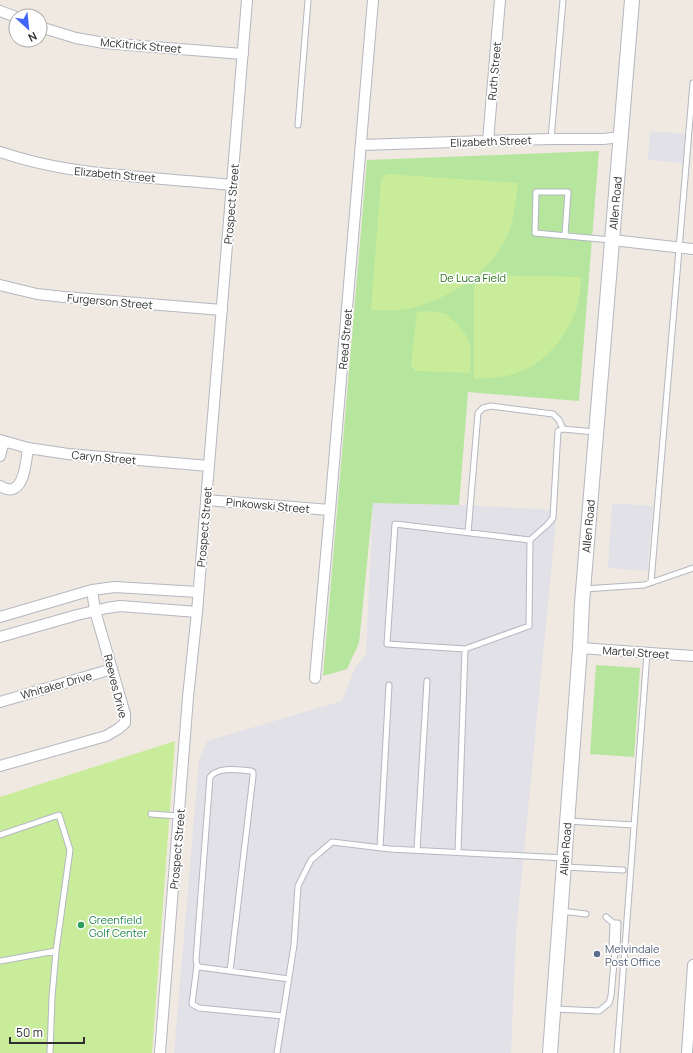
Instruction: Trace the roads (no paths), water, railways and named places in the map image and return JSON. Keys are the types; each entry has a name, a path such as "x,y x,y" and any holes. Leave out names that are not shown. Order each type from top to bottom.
{"main road":[{"name":"Allen Road","path":"550,1053 583,589 632,0"}],"street":[{"name":"Prospect Street","path":"160,1053 188,697 197,612 247,0"},
{"name":"Reed Street","path":"315,678 373,0"},
{"name":"Ruth Street","path":"488,141 500,0"},
{"name":"McKitrick Street","path":"48,29 76,38 104,43 243,54"},
{"name":"Elizabeth Street","path":"361,145 551,139 603,139 621,137"},
{"name":"Elizabeth Street","path":"0,152 19,159 52,167 83,172 232,185"},
{"path":"612,240 693,248"},
{"name":"Furgerson Street","path":"0,285 37,294 222,310"},
{"path":"0,456 2,440"},
{"name":"Caryn Street","path":"2,440 28,448 68,454 209,466"},
{"path":"0,486 12,489 20,484 23,477 28,448"},
{"name":"Pinkowski Street","path":"206,500 330,510"},
{"path":"0,617 92,590 115,587 198,592"},
{"name":"Reeves Drive","path":"0,766 106,736 118,730 125,724 125,714 95,611 92,590"},
{"path":"0,637 77,615 120,606 197,612"},
{"name":"Martel Street","path":"580,648 693,656"},
{"name":"Whitaker Drive","path":"0,702 112,669"},
{"path":"687,1053 693,965"}],"lane":[{"path":"298,125 308,0"},
{"path":"551,139 563,0"},
{"path":"651,582 693,82"},
{"path":"566,235 568,192 536,192 535,232 612,240"},
{"path":"468,532 478,413 483,408 491,406 553,414 559,420 563,429"},
{"path":"530,540 395,524 388,644 465,649 529,626 530,540 553,518 558,431 563,429 596,432"},
{"path":"583,589 644,584 693,568"},
{"path":"458,852 465,649"},
{"path":"617,1053 647,653"},
{"path":"417,850 427,681"},
{"path":"380,848 389,686"},
{"path":"230,971 253,772 221,770 210,777 196,960 197,965 192,1004 199,1008 283,1016"},
{"path":"151,814 179,816"},
{"path":"0,835 59,815 70,850 56,951 52,997 50,1053"},
{"path":"567,821 634,825"},
{"path":"277,1053 294,945 298,886 311,860 332,842 380,848 458,852 623,870"},
{"path":"561,911 586,914"},
{"path":"554,1009 599,1012 608,1003 612,996 618,922 613,922 606,917"},
{"path":"0,961 56,951"},
{"path":"197,965 199,967 289,979"}],"place":[{"name":"Greenfield Golf Center","path":"81,925"},
{"name":"Melvindale Post Office","path":"597,954"}],"park label":[{"name":"De Luca Field","path":"473,277"}]}
